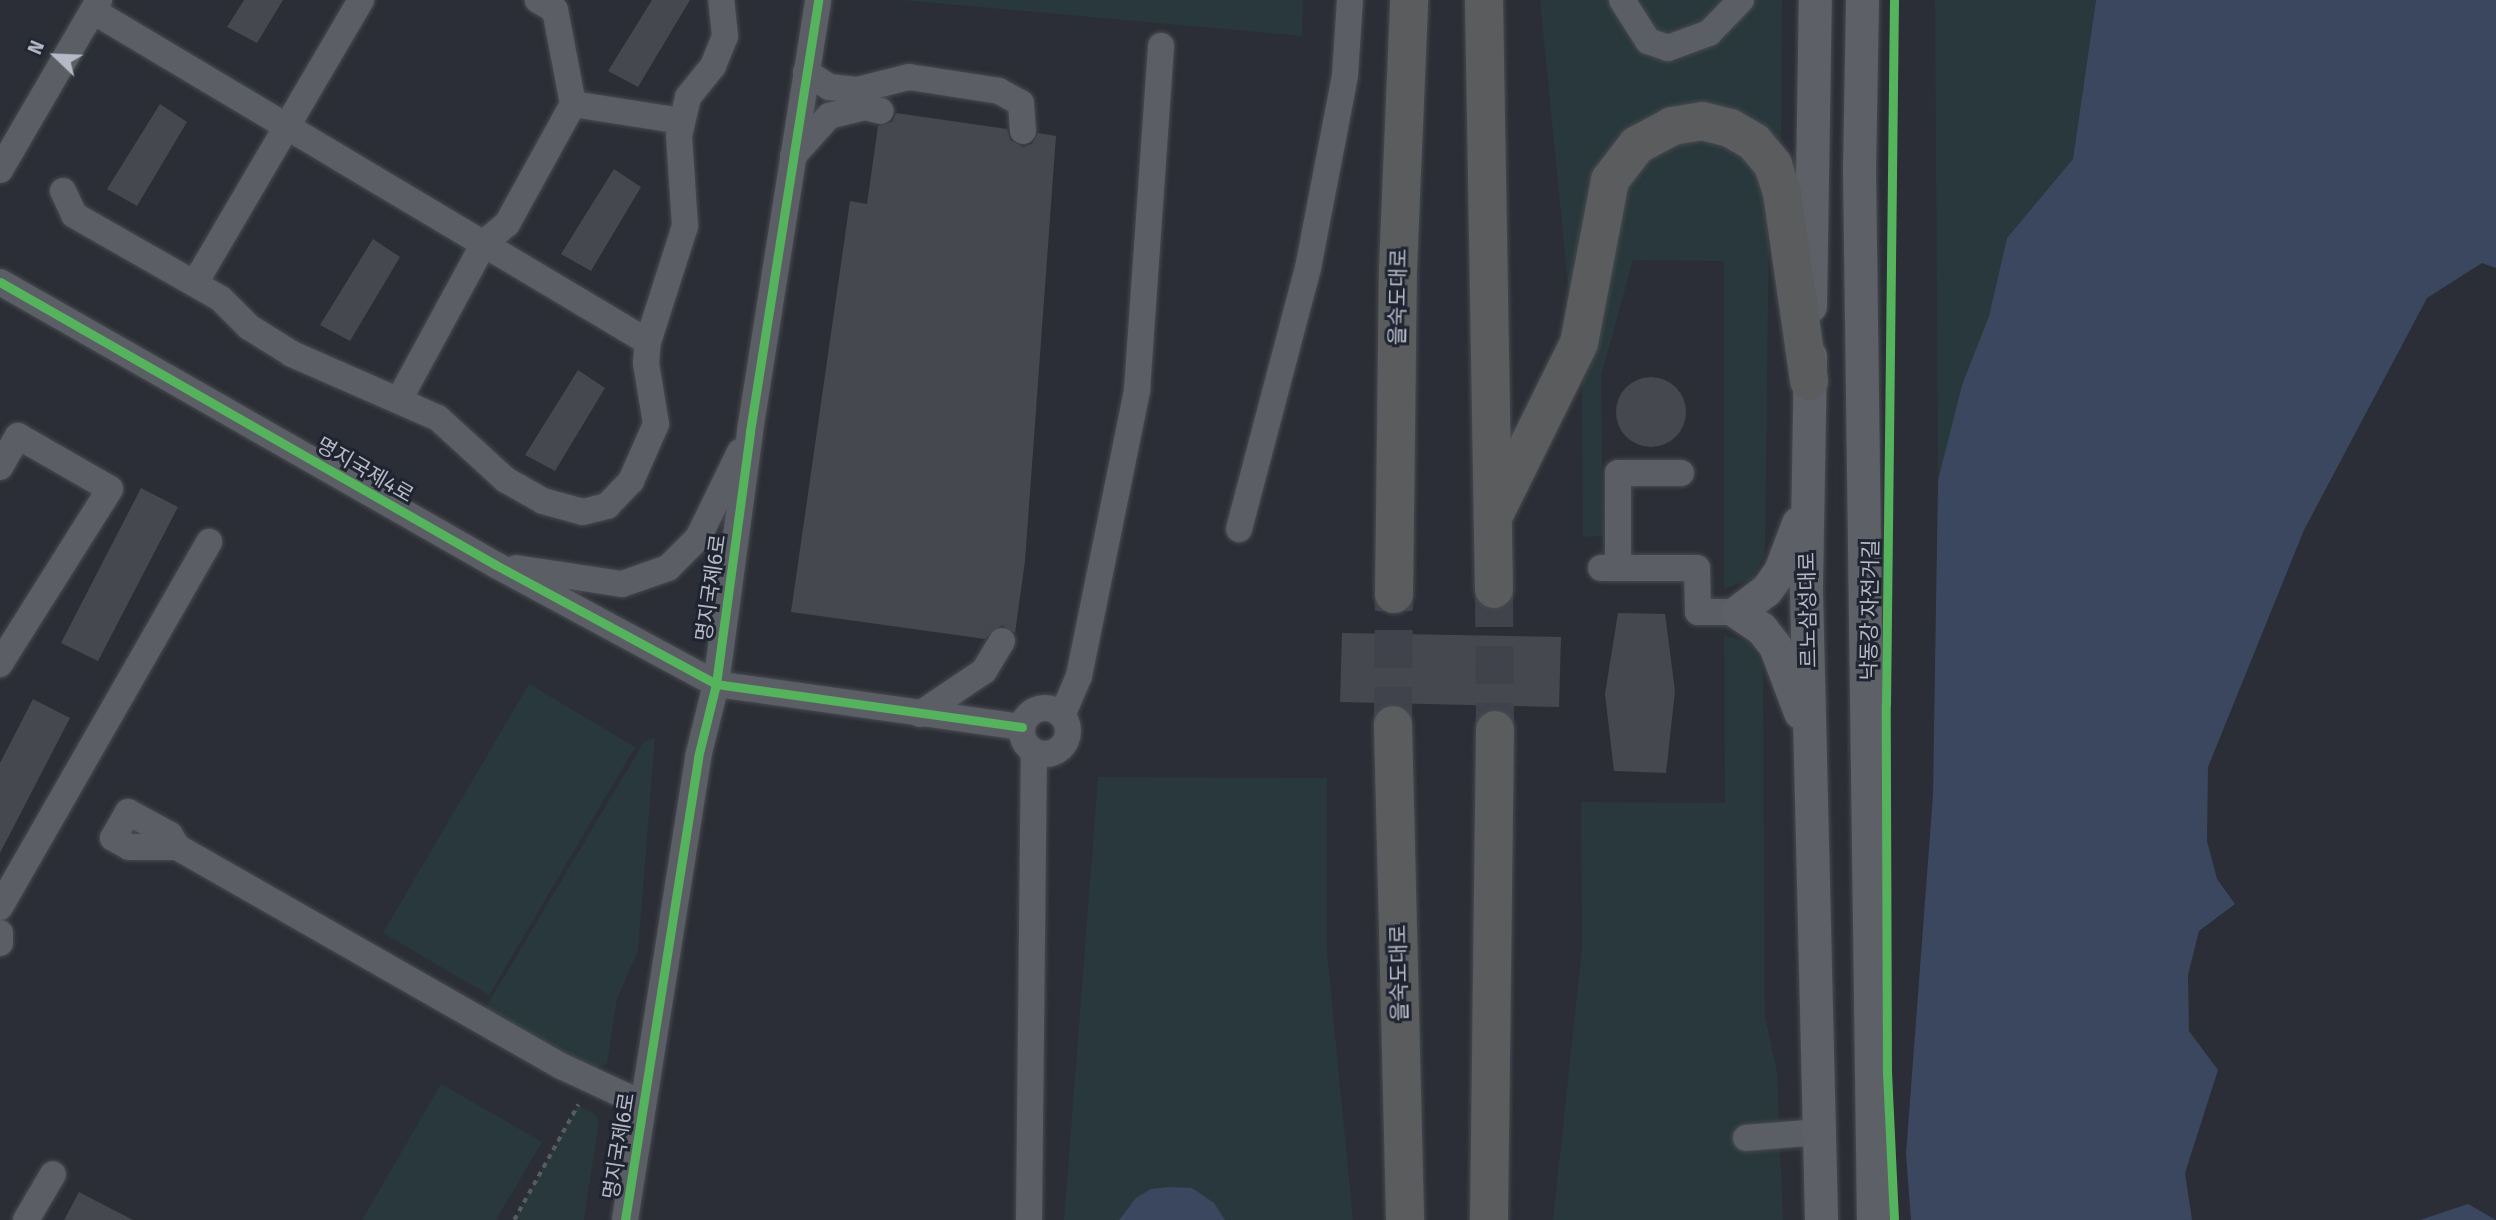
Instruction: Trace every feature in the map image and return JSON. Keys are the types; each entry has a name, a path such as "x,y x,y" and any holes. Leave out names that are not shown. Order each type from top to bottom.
{"highway":[{"name":"을숙도대로","path":"1394,594 1398,268 1409,0"},
{"path":"1484,0 1494,589"},
{"path":"1493,517 1579,343 1610,180 1637,145 1672,126 1702,121 1730,128 1754,142 1773,166 1782,193 1809,381"},
{"name":"을숙도대로","path":"1393,725 1405,1220"},
{"path":"1489,1220 1494,730"}],"main road":[{"name":"르노삼성대로","path":"1815,0 1808,495 1810,740 1821,1220"},
{"path":"1862,0 1859,169 1872,1220"},
{"path":"1808,495 1780,571 1766,590 1737,612 1761,628 1779,653 1810,740"}],"street":[{"path":"195,283 361,0"},
{"path":"63,191 74,215 221,299 249,327 292,354 352,382 400,398 438,418 506,480 543,501 583,512 607,506 631,481 656,424 646,363 648,342 685,226 678,136 688,97 713,66 725,36 721,0"},
{"name":"명지국제6로","path":"625,1220 698,757 716,684 750,432 818,0"},
{"path":"1239,529 1308,268 1345,75 1350,0"},
{"path":"1622,0 1648,41 1668,48 1709,33 1741,0"},
{"path":"400,398 484,243 507,224 573,104 552,3"},
{"path":"0,170 96,5 648,342"},
{"path":"1062,716 1079,676 1137,390 1161,46"},
{"path":"806,72 829,87 856,90 909,77 999,91 1021,103 1023,131"},
{"path":"573,104 682,121"},
{"path":"793,156 828,116 865,107 881,111"},
{"name":"명지국제4로","path":"0,282 496,565 716,684"},
{"path":"496,565 622,584 668,568 698,538 750,432"},
{"path":"0,467 18,436 110,489 0,664"},
{"path":"1681,473 1618,473 1610,568 1698,568 1699,612 1737,612"},
{"path":"0,907 209,542"},
{"path":"920,714 984,671 1002,641"},
{"path":"716,684 1022,727"},
{"path":"1040,708 1062,716 1068,729 1065,743 1047,755 1034,752 1023,740 1022,727 1026,717 1040,708"},
{"path":"1029,1220 1034,752"},
{"path":"177,847 561,1066 643,1104"},
{"path":"0,933 0,943"},
{"path":"1746,1138 1819,1132"},
{"path":"26,1220 53,1174"}],"path":[{"path":"514,1220 578,1105"}],"shaded area":[{"path":"903,0 1303,0 1302,36"},
{"path":"1540,0 1782,0 1781,165 1769,148 1647,128 1570,306"},
{"path":"1935,0 2096,0 2073,159 2007,238 1989,316 1962,385 1938,480"},
{"path":"1685,131 1756,158 1769,227 1765,555 1752,579 1724,589 1724,261 1633,260 1601,376 1603,536 1583,537 1582,382 1618,182"},
{"path":"1724,635 1751,643 1763,669 1765,1016 1777,1072 1783,1220 1553,1220 1582,948 1581,802 1725,803"},
{"path":"529,684 635,747 489,995 383,933"},
{"path":"655,738 638,950 617,999 607,1064 592,1069 485,1009 644,742"},
{"path":"1098,777 1327,778 1327,951 1353,1220 1064,1220"},
{"path":"441,1084 542,1142 496,1220 362,1220"},
{"path":"578,1105 595,1114 599,1121 584,1220 514,1220"}],"water":[{"path":"2096,0 2496,0 2496,268 2482,263 2427,298 2304,530 2208,767 2207,841 2217,879 2235,904 2199,931 2188,975 2189,1031 2218,1070 2185,1173 2192,1220 1911,1220 1906,1154 1933,795 1938,480 1962,385 1989,316 2007,238 2073,159"},
{"path":"1192,1188 1214,1203 1225,1220 1119,1220 1136,1198 1151,1189"},
{"path":"2468,1204 2496,1220 2420,1220"}],"building":[{"path":"244,0 283,0 257,43 227,27"},
{"path":"652,0 690,0 638,87 608,71"},
{"path":"160,104 187,122 137,206 107,189"},
{"path":"896,113 1007,129 1010,140 1023,147 1032,144 1038,133 1056,136 1025,561 1015,633 1002,625 985,639 791,612 850,201 867,204 878,126 892,122"},
{"path":"614,169 641,187 591,271 561,254"},
{"path":"373,239 400,257 350,341 320,325"},
{"path":"578,370 605,388 555,471 525,455"},
{"path":"1651,377 1670,383 1680,393 1686,412 1680,431 1670,441 1651,447 1632,441 1622,431 1616,412 1622,393 1632,383"},
{"path":"141,488 178,507 98,661 61,643"},
{"path":"1618,613 1665,614 1675,691 1666,773 1614,771 1605,694"},
{"path":"1342,633 1561,637 1559,707 1340,702"},
{"path":"33,699 70,718 0,853 0,763"},
{"path":"79,1192 133,1220 64,1220"}],"tunnel":[{"path":"1494,589 1495,730"},
{"path":"1393,725 1394,594"}],"cycle path":[{"path":"625,1220 698,757 716,684 750,431 818,0"},
{"name":"낙동강 자전거길","path":"1894,0 1886,704 1887,1073 1894,1220"},
{"path":"0,282 496,565 716,684 1022,727"}]}
